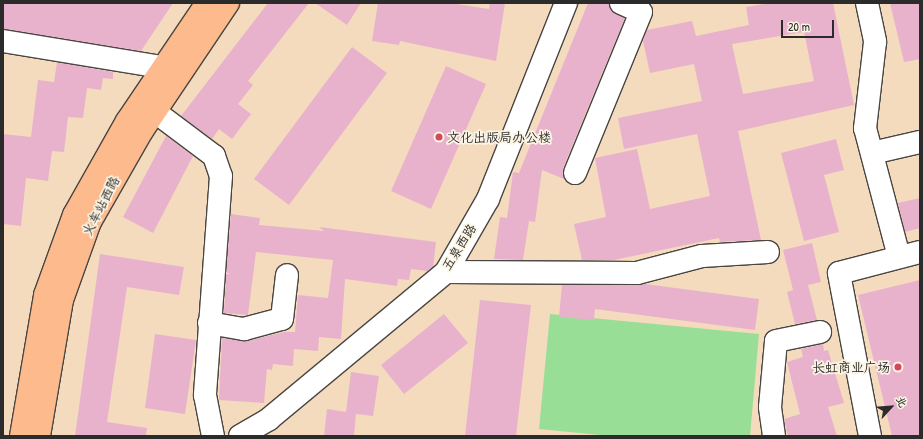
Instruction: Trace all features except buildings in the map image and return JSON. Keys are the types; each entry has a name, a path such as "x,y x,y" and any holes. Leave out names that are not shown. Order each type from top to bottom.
{"main road":[{"name":"火车站西路","path":"21,436 45,295 74,215 162,67 207,3"},
{"name":"火车站西路","path":"39,436 62,300 90,222 154,111 228,3"}],"street":[{"name":"五泉西路","path":"240,436 270,427 446,272 488,199 566,3"},
{"path":"575,173 641,12 621,3"},
{"path":"867,3 875,42 866,128 872,153 910,254 839,273 870,436"},
{"path":"3,41 162,67"},
{"path":"154,111 214,156 221,176 204,395 213,436"},
{"path":"872,153 920,142"},
{"path":"446,272 637,273 702,256 768,252"},
{"path":"209,323 244,329 282,319 287,275"},
{"path":"774,436 770,407 776,341 820,332"}],"green space":[{"path":"550,314 759,334 750,436 610,436 539,429"}],"place":[{"name":"文化出版局办公楼","path":"439,137"},
{"name":"长虹商业广场","path":"898,367"}]}
